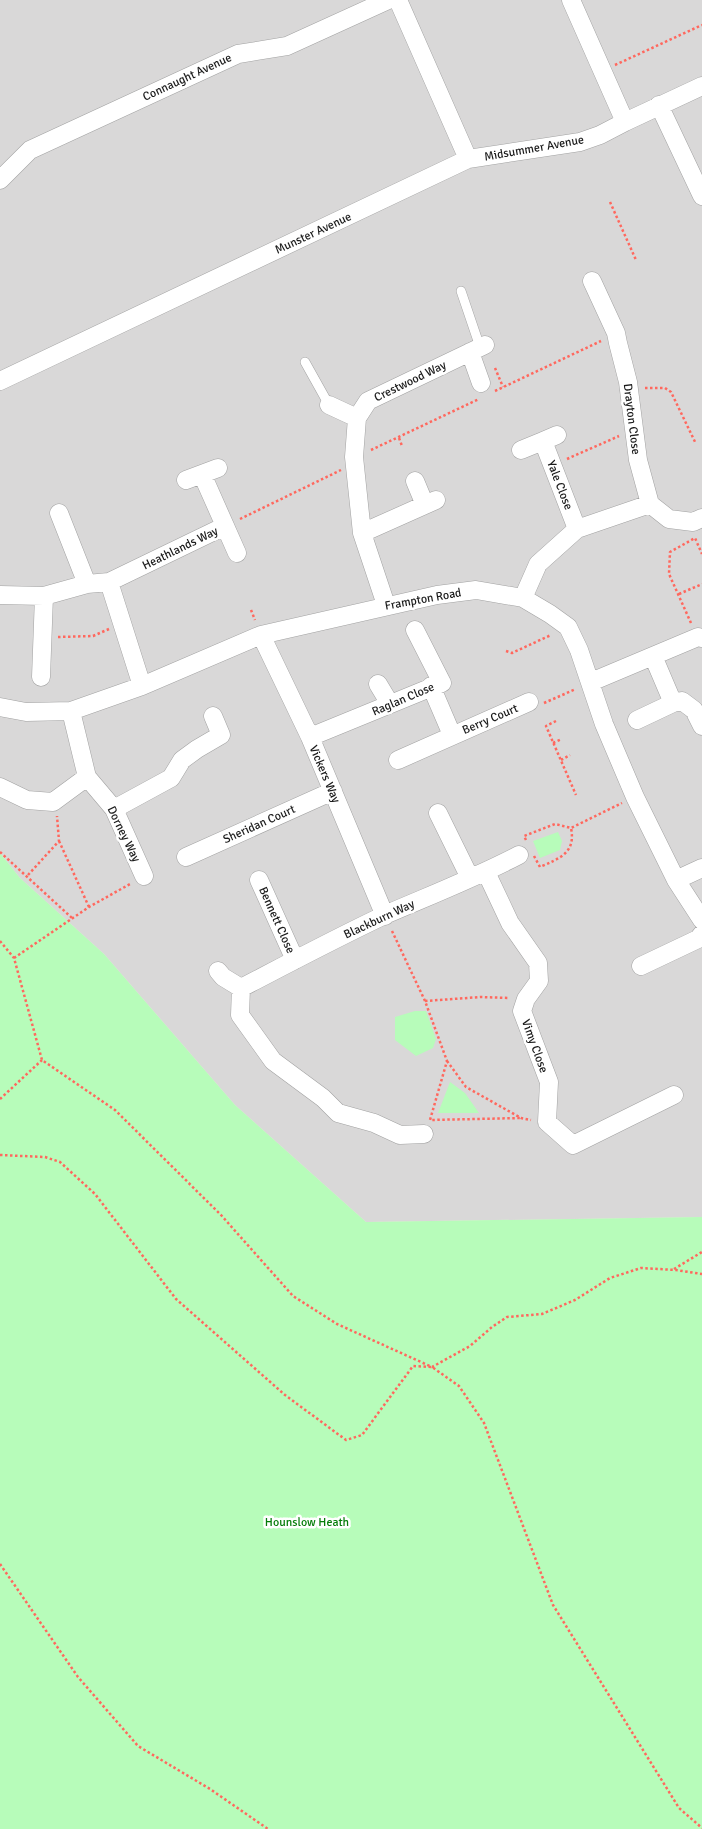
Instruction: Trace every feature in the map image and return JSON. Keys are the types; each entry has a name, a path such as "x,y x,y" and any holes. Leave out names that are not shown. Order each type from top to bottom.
{"street":[{"name":"Connaught Avenue","path":"0,180 30,150 238,54 287,46 388,0"},
{"path":"398,0 468,159"},
{"path":"571,0 625,122"},
{"name":"Midsummer Avenue","path":"468,159 580,142 600,135 702,86"},
{"path":"660,105 702,196"},
{"name":"Munster Avenue","path":"0,381 468,159"},
{"name":"Drayton Close","path":"592,281 616,333 629,388 638,460 650,504"},
{"path":"478,348 481,383"},
{"name":"Crestwood Way","path":"357,418 368,401 478,348"},
{"path":"329,405 357,418 354,457 362,533 386,605"},
{"name":"Yale Close","path":"521,450 550,438 552,466 577,529"},
{"path":"202,474 225,526"},
{"path":"362,533 430,502 415,481"},
{"path":"522,598 538,564 577,529 650,504 669,519 693,522 702,518"},
{"path":"59,513 87,584"},
{"name":"Heathlands Way","path":"0,595 44,596 87,584 108,582 225,526 238,553"},
{"path":"108,582 142,686"},
{"name":"Frampton Road","path":"0,707 26,712 72,711 142,686 261,635 386,605 476,590 522,598 568,627 591,682 604,724 635,797 676,880 700,918"},
{"path":"41,677 44,596"},
{"name":"Raglan Close","path":"310,737 442,683 415,630"},
{"name":"Vickers Way","path":"261,635 310,737 385,916"},
{"path":"591,682 700,638"},
{"path":"653,656 673,703"},
{"path":"378,684 390,704"},
{"name":"Berry Court","path":"431,686 452,736"},
{"name":"Berry Court","path":"398,760 529,702"},
{"path":"637,720 673,703 682,702 694,710 702,726"},
{"name":"Dorney Way","path":"72,711 87,777 114,809 144,876"},
{"path":"114,809 171,778 182,760 196,749 221,735 213,716"},
{"path":"0,788 27,800 53,802 87,777"},
{"name":"Sheridan Court","path":"186,857 333,791"},
{"path":"438,812 538,963 539,981 526,999"},
{"name":"Blackburn Way","path":"241,988 385,916 478,875 526,849"},
{"path":"676,880 702,868"},
{"name":"Bennett Close","path":"259,880 295,960"},
{"path":"641,966 698,939 702,934"},
{"path":"218,971 223,977 241,988 240,1015 273,1061 323,1098 338,1113 374,1123 400,1135 424,1134"},
{"name":"Vimy Close","path":"526,999 522,1011 549,1082 547,1122"},
{"path":"547,1122 574,1145 674,1096"}],"lane":[{"path":"461,291 478,348"},
{"path":"305,362 329,405"}],"path":[{"path":"603,71 702,25"},
{"path":"610,202 636,260"},
{"path":"629,388 665,388 671,392 696,444"},
{"path":"552,466 634,429"},
{"path":"399,438 402,446"},
{"path":"225,526 346,468 354,457"},
{"path":"700,638 670,574 670,552 695,538 702,554"},
{"path":"679,594 702,584"},
{"path":"42,636 65,638 93,636 122,623"},
{"path":"506,651 512,653 568,627"},
{"path":"529,702 537,706 591,682"},
{"path":"556,722 546,726 576,794"},
{"path":"553,743 562,739"},
{"path":"560,760 570,756"},
{"path":"571,828 571,847 559,859 540,867 526,849 524,836 555,824 571,828 635,797"},
{"path":"56,800 58,840 88,907"},
{"path":"28,875 58,840"},
{"path":"0,852 72,918"},
{"path":"14,958 88,907 144,876"},
{"path":"385,916 426,1001 447,1061 466,1087 521,1118"},
{"path":"0,941 14,958 42,1060 115,1110 221,1215 293,1296 337,1324 432,1367 459,1386 484,1423 553,1605 680,1808 702,1828"},
{"path":"426,1001 481,997 526,999"},
{"path":"0,1099 42,1060"},
{"path":"447,1061 430,1120 521,1118 547,1122"},
{"path":"0,1154 45,1157 60,1162 95,1194 176,1299 286,1395 346,1440 362,1435 413,1366 432,1367 470,1346 507,1317 542,1314 575,1300 610,1278 641,1268 692,1271 702,1274"},
{"path":"673,1270 702,1252"},
{"path":"0,1564 78,1677 138,1746 210,1789 268,1829"}],"shaded area":[{"path":"0,0 702,0 702,1217 366,1222 235,1105 104,954 20,878 0,853"}],"green space":[{"path":"558,832 562,841 560,850 540,858 533,841"},
{"name":"Hounslow Heath","path":"0,853 20,878 104,954 235,1105 366,1222 702,1217 702,1829 0,1829"},
{"path":"415,1011 426,1011 436,1039 433,1048 416,1056 395,1040 395,1017"},
{"path":"450,1082 465,1093 479,1113 438,1113"}]}
